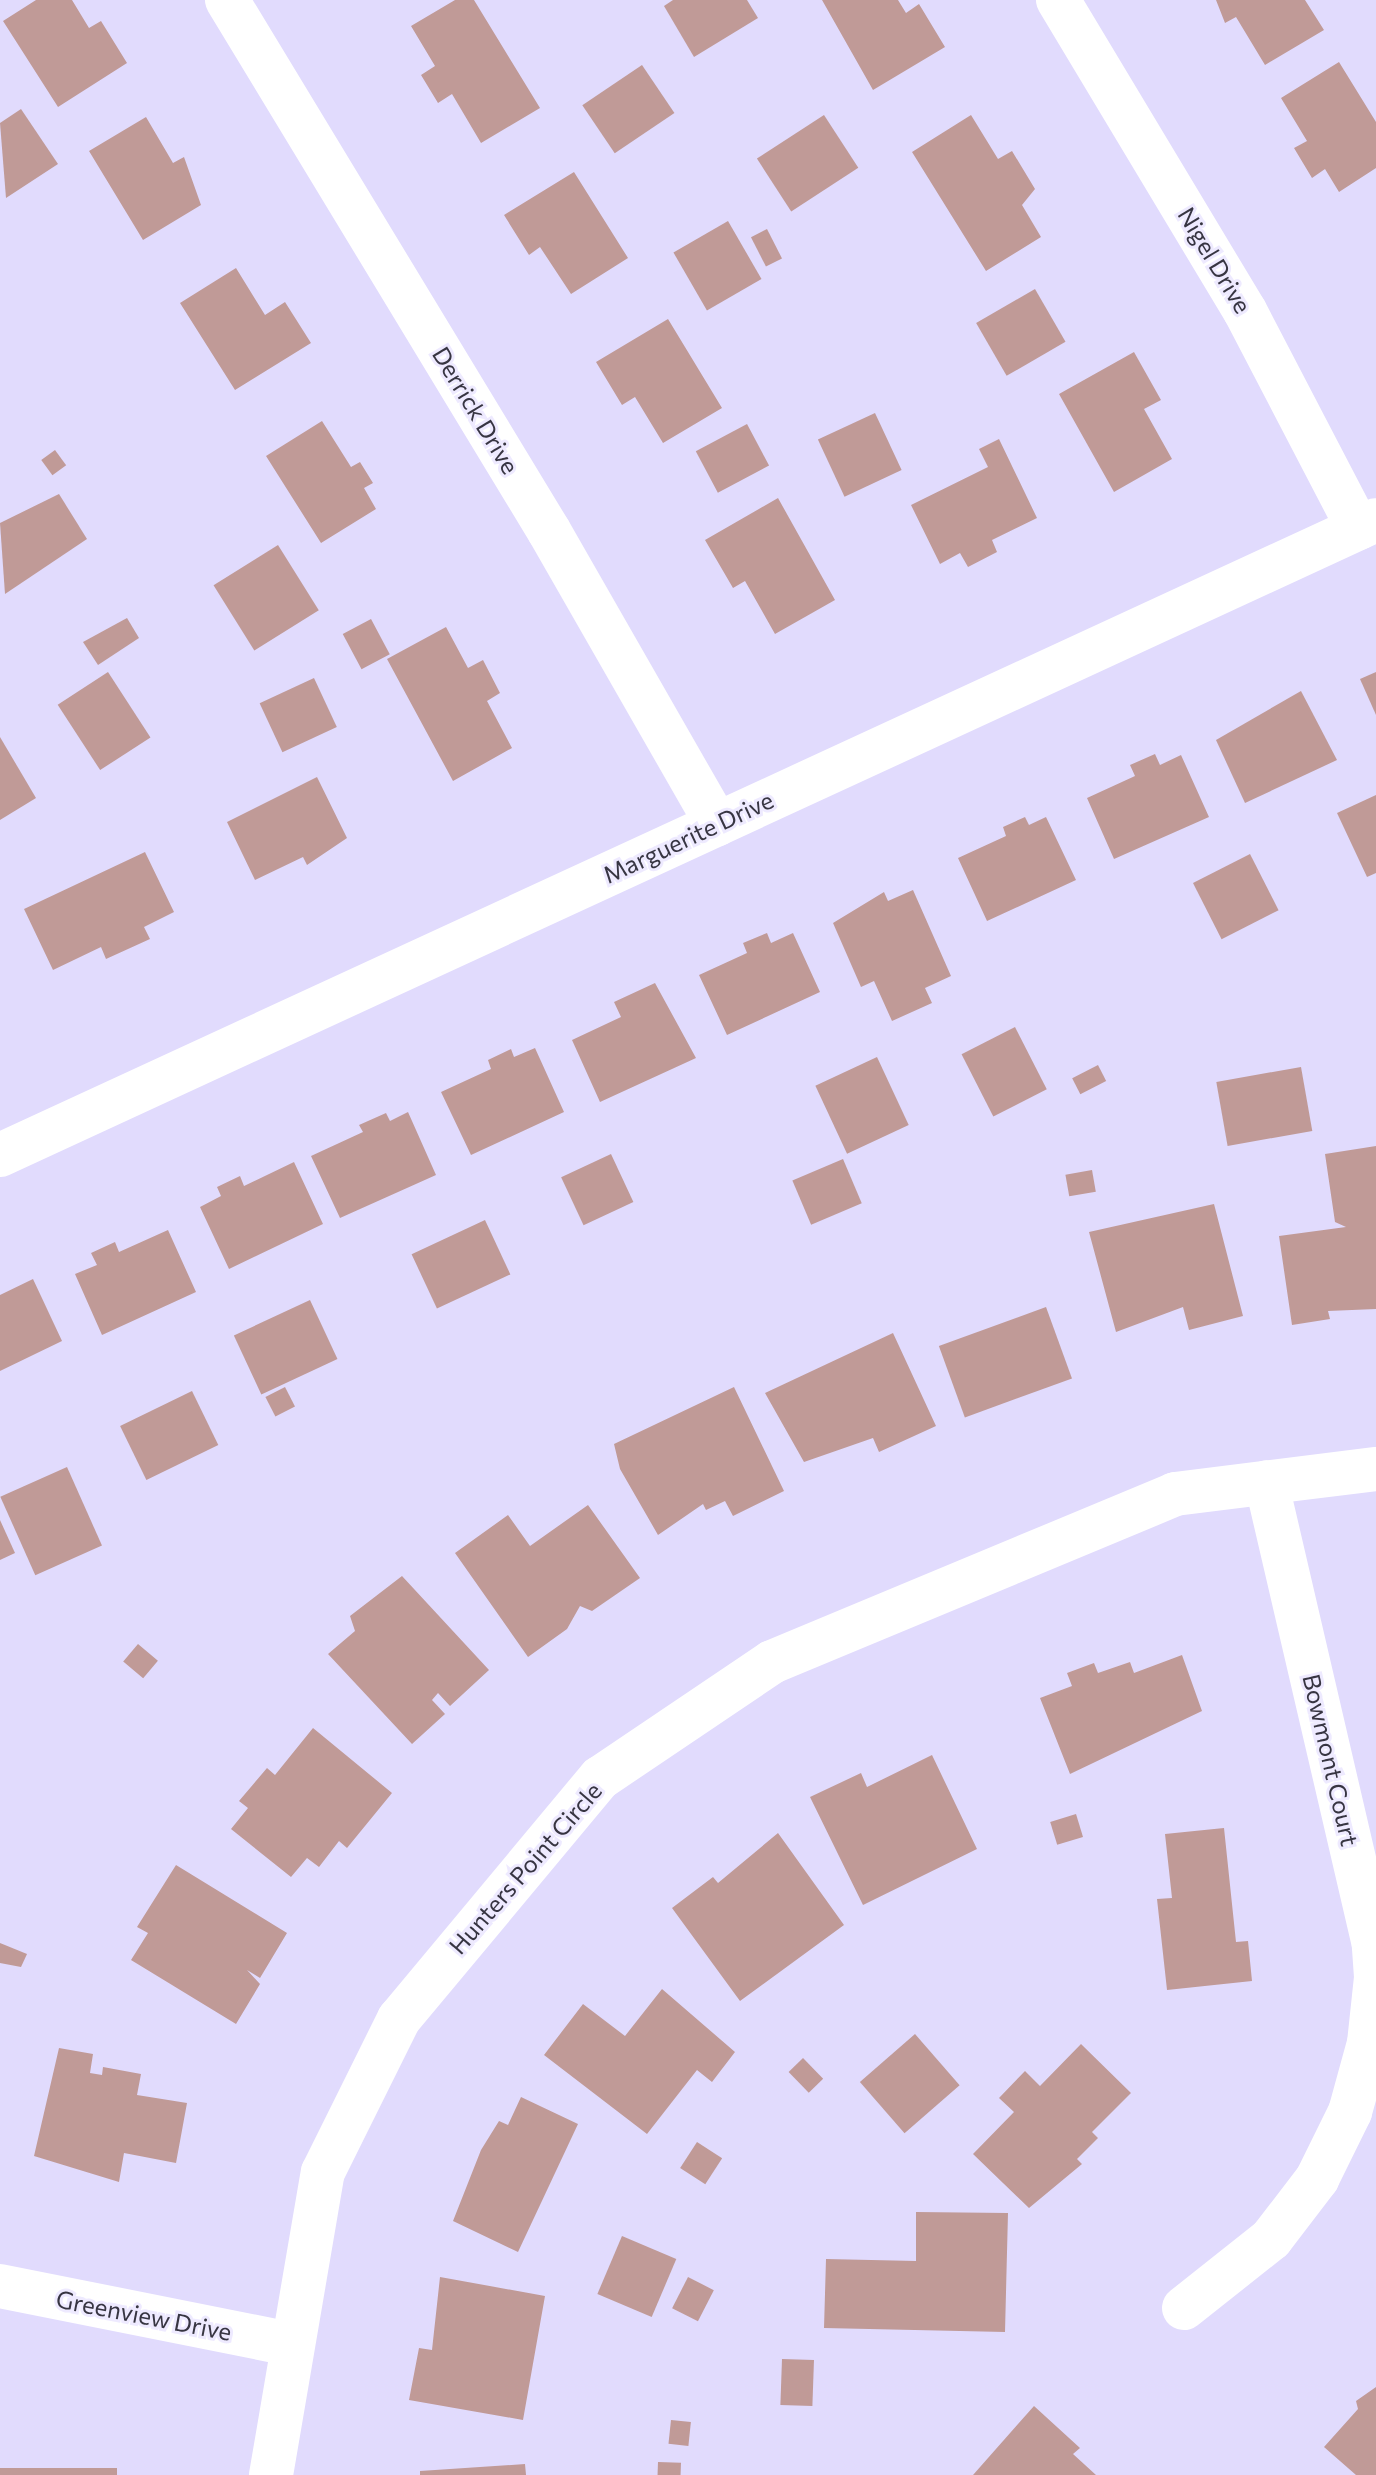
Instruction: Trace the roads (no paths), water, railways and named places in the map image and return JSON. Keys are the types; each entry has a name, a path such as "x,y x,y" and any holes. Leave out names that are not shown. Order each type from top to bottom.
{"street":[{"name":"Derrick Drive","path":"227,0 549,531 717,824"},
{"name":"Nigel Drive","path":"1058,0 1245,311 1367,524"},
{"name":"Marguerite Drive","path":"0,1155 1367,524"},
{"name":"Hunters Point Circle","path":"271,2475 289,2344 323,2172 399,2019 600,1778 772,1662 1175,1494 1376,1469"},
{"name":"Bowmont Court","path":"1184,2308 1271,2239 1317,2179 1350,2112 1374,1990 1374,1945 1266,1482"},
{"name":"Greenview Drive","path":"0,2286 289,2344"}]}
